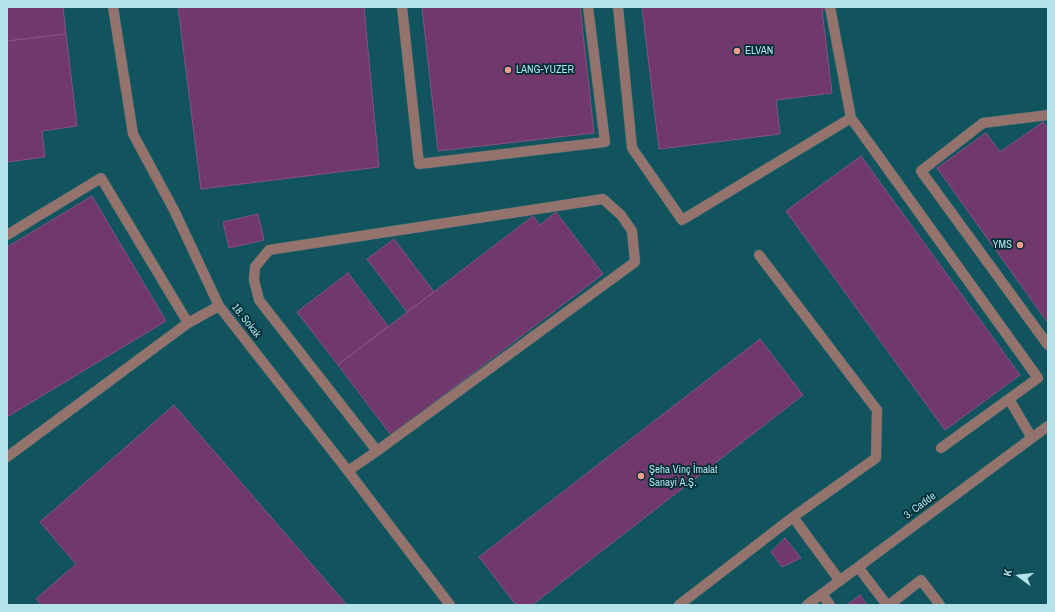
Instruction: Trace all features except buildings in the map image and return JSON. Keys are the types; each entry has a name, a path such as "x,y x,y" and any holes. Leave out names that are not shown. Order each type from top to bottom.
{"street":[{"name":"18. Sokak","path":"113,7 133,134 174,210 219,306 348,471 450,605"},
{"path":"402,7 419,164 605,142 588,7"},
{"path":"618,7 632,148 682,220 851,118"},
{"path":"830,7 851,118 1038,378 940,448"},
{"path":"1048,115 983,123 921,171 1048,345"},
{"path":"7,235 101,178 188,323"},
{"path":"348,471 377,450 635,262 632,231 621,215 603,199 269,250 255,267 254,280 259,300 377,450"},
{"path":"679,605 793,518 876,458 877,410 759,255"},
{"path":"7,457 188,323 219,306"},
{"path":"1009,399 1032,438"},
{"name":"3. Cadde","path":"807,605 1048,426"},
{"path":"793,518 840,581"},
{"path":"858,567 888,605 921,580 940,605"},
{"path":"822,594 830,605"}],"shaded area":[{"path":"7,7 1048,7 1048,605 7,605"}],"place":[{"name":"ELVAN","path":"737,51"},
{"name":"LANG-YUZER","path":"508,70"},
{"name":"YMS","path":"1020,245"},
{"name":"Şeha Vinç İmalat Sanayi A.Ş.","path":"641,476"}]}
